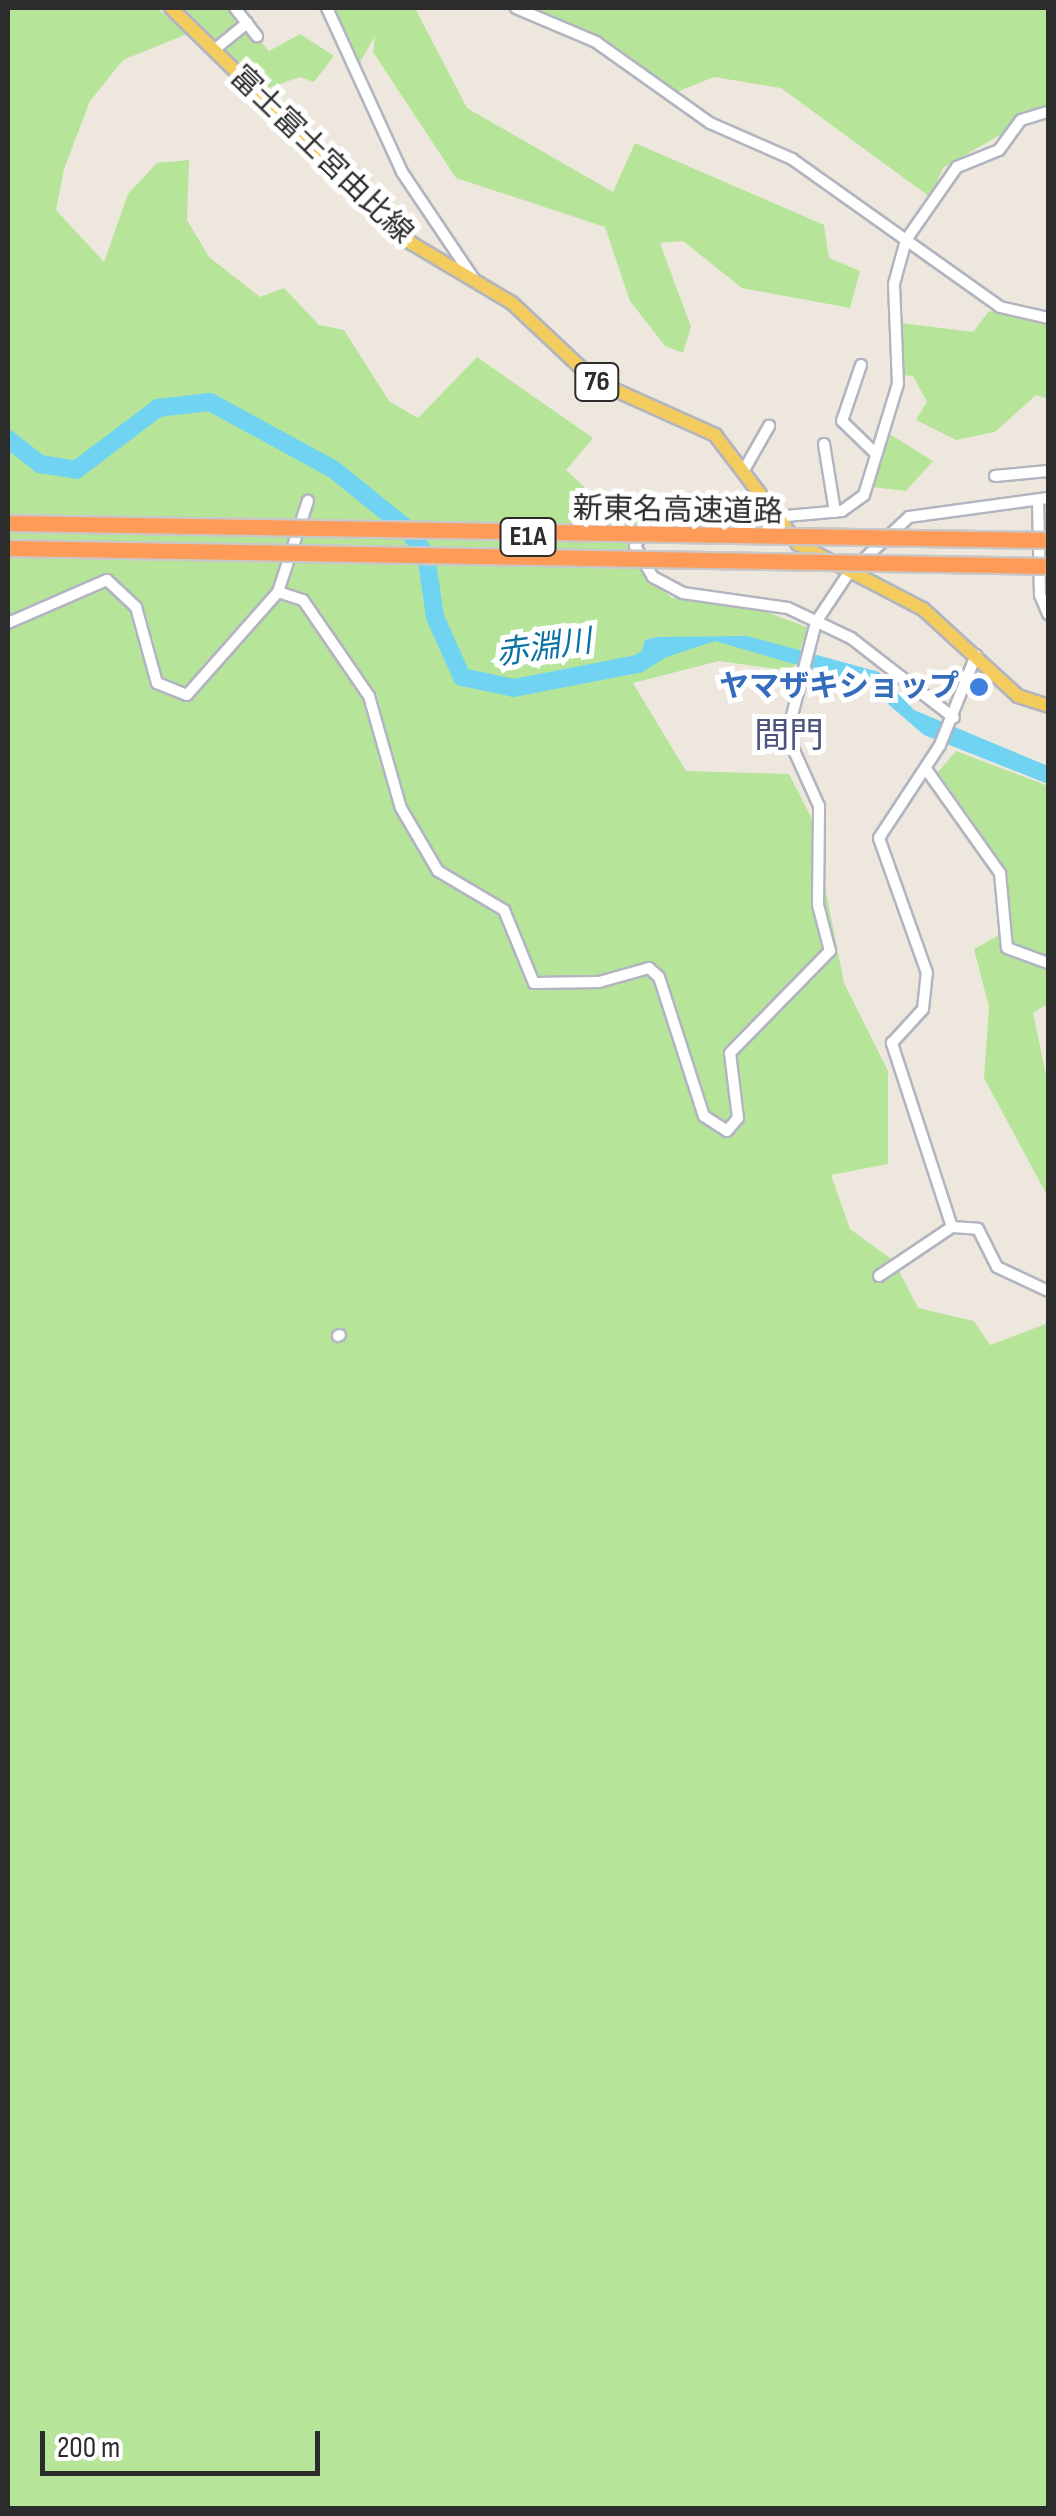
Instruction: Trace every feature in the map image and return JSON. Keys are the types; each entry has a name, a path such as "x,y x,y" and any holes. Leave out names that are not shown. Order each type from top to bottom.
{"highway":[{"name":"新東名高速道路","path":"8,523 1048,540"},
{"name":"新東名高速道路","path":"8,548 1048,566"}],"main road":[{"name":"富士富士宮由比線","path":"171,8 431,259 474,280 578,368 702,425 744,470 798,544 848,574 923,608 1018,696 1048,706"}],"street":[{"path":"235,8 257,36"},
{"path":"327,8 402,172 474,280"},
{"path":"516,8 596,42 670,99 792,160 1000,308 1048,318"},
{"path":"214,50 247,23"},
{"path":"776,517 835,512 864,495 898,384 894,284 906,240 957,166 999,150 1021,120 1048,112"},
{"path":"431,259 449,242"},
{"path":"861,365 842,421 875,453"},
{"path":"744,470 770,426"},
{"path":"824,444 838,478 835,512"},
{"path":"995,476 1048,471"},
{"path":"278,592 303,600 343,651 380,723 410,828 438,870 504,910 534,982 599,982 649,968 659,977 713,1130 738,1118 730,1053 830,952 818,905 819,806 787,735 798,676 816,622 848,574 924,510 1043,499 1044,596 1048,614"},
{"path":"8,624 107,580 136,607 156,683 187,695 278,592 308,501"},
{"path":"765,502 740,518 649,522 635,546 653,577 682,593 732,594 816,622 952,721"},
{"path":"952,1226 892,1043 922,1009 927,973 880,838 940,745 976,656"},
{"path":"926,769 1000,874 1007,948 1048,964"},
{"path":"879,1276 952,1226 978,1229 997,1267 1048,1291"}],"green space":[{"path":"8,8 157,8 187,34 123,60 90,101 64,169 56,210 104,262 128,194 157,163 189,160 187,220 209,257 260,297 284,288 319,325 344,330 389,401 418,418 477,357 593,438 566,470 594,496 641,503 646,577 672,598 748,605 809,628 792,671 719,661 633,683 686,771 789,774 811,817 844,983 888,1071 888,1164 831,1175 850,1229 894,1261 918,1308 974,1321 990,1345 1048,1323 1048,2508 8,2508"},
{"path":"184,8 231,8 269,51 300,34 334,56 314,82 300,77 263,90"},
{"path":"335,8 415,8 467,108 613,192 635,143 824,225 829,258 860,271 850,308 742,288 683,241 660,243 691,327 683,353 665,346 630,301 605,227 456,178 373,52 375,36 357,68"},
{"path":"526,8 1048,8 1048,107 943,168 930,197 781,88 714,77 667,96 596,42"},
{"path":"989,311 1048,321 1048,399 1036,395 995,432 956,440 916,420 927,402 913,376 902,375 901,323 973,332"},
{"path":"883,430 933,461 906,491 871,487"},
{"path":"956,751 1048,786 1048,1004 1033,1013 1048,1084 1048,1197 984,1078 989,1007 974,949 1012,928 1006,869 938,772"}],"water":[{"path":"747,636 879,672 914,710 1048,766 1048,784 924,735 866,685 715,641 637,667 645,640"}],"waterway":[{"name":"赤淵川","path":"8,439 40,464 76,470 158,408 210,402 333,469 406,528 426,555 435,617 462,677 514,688 638,664 659,651"}],"place":[{"name":"ヤマザキショップ","path":"979,687"}],"district":[{"name":"間門","path":"789,737"}]}
